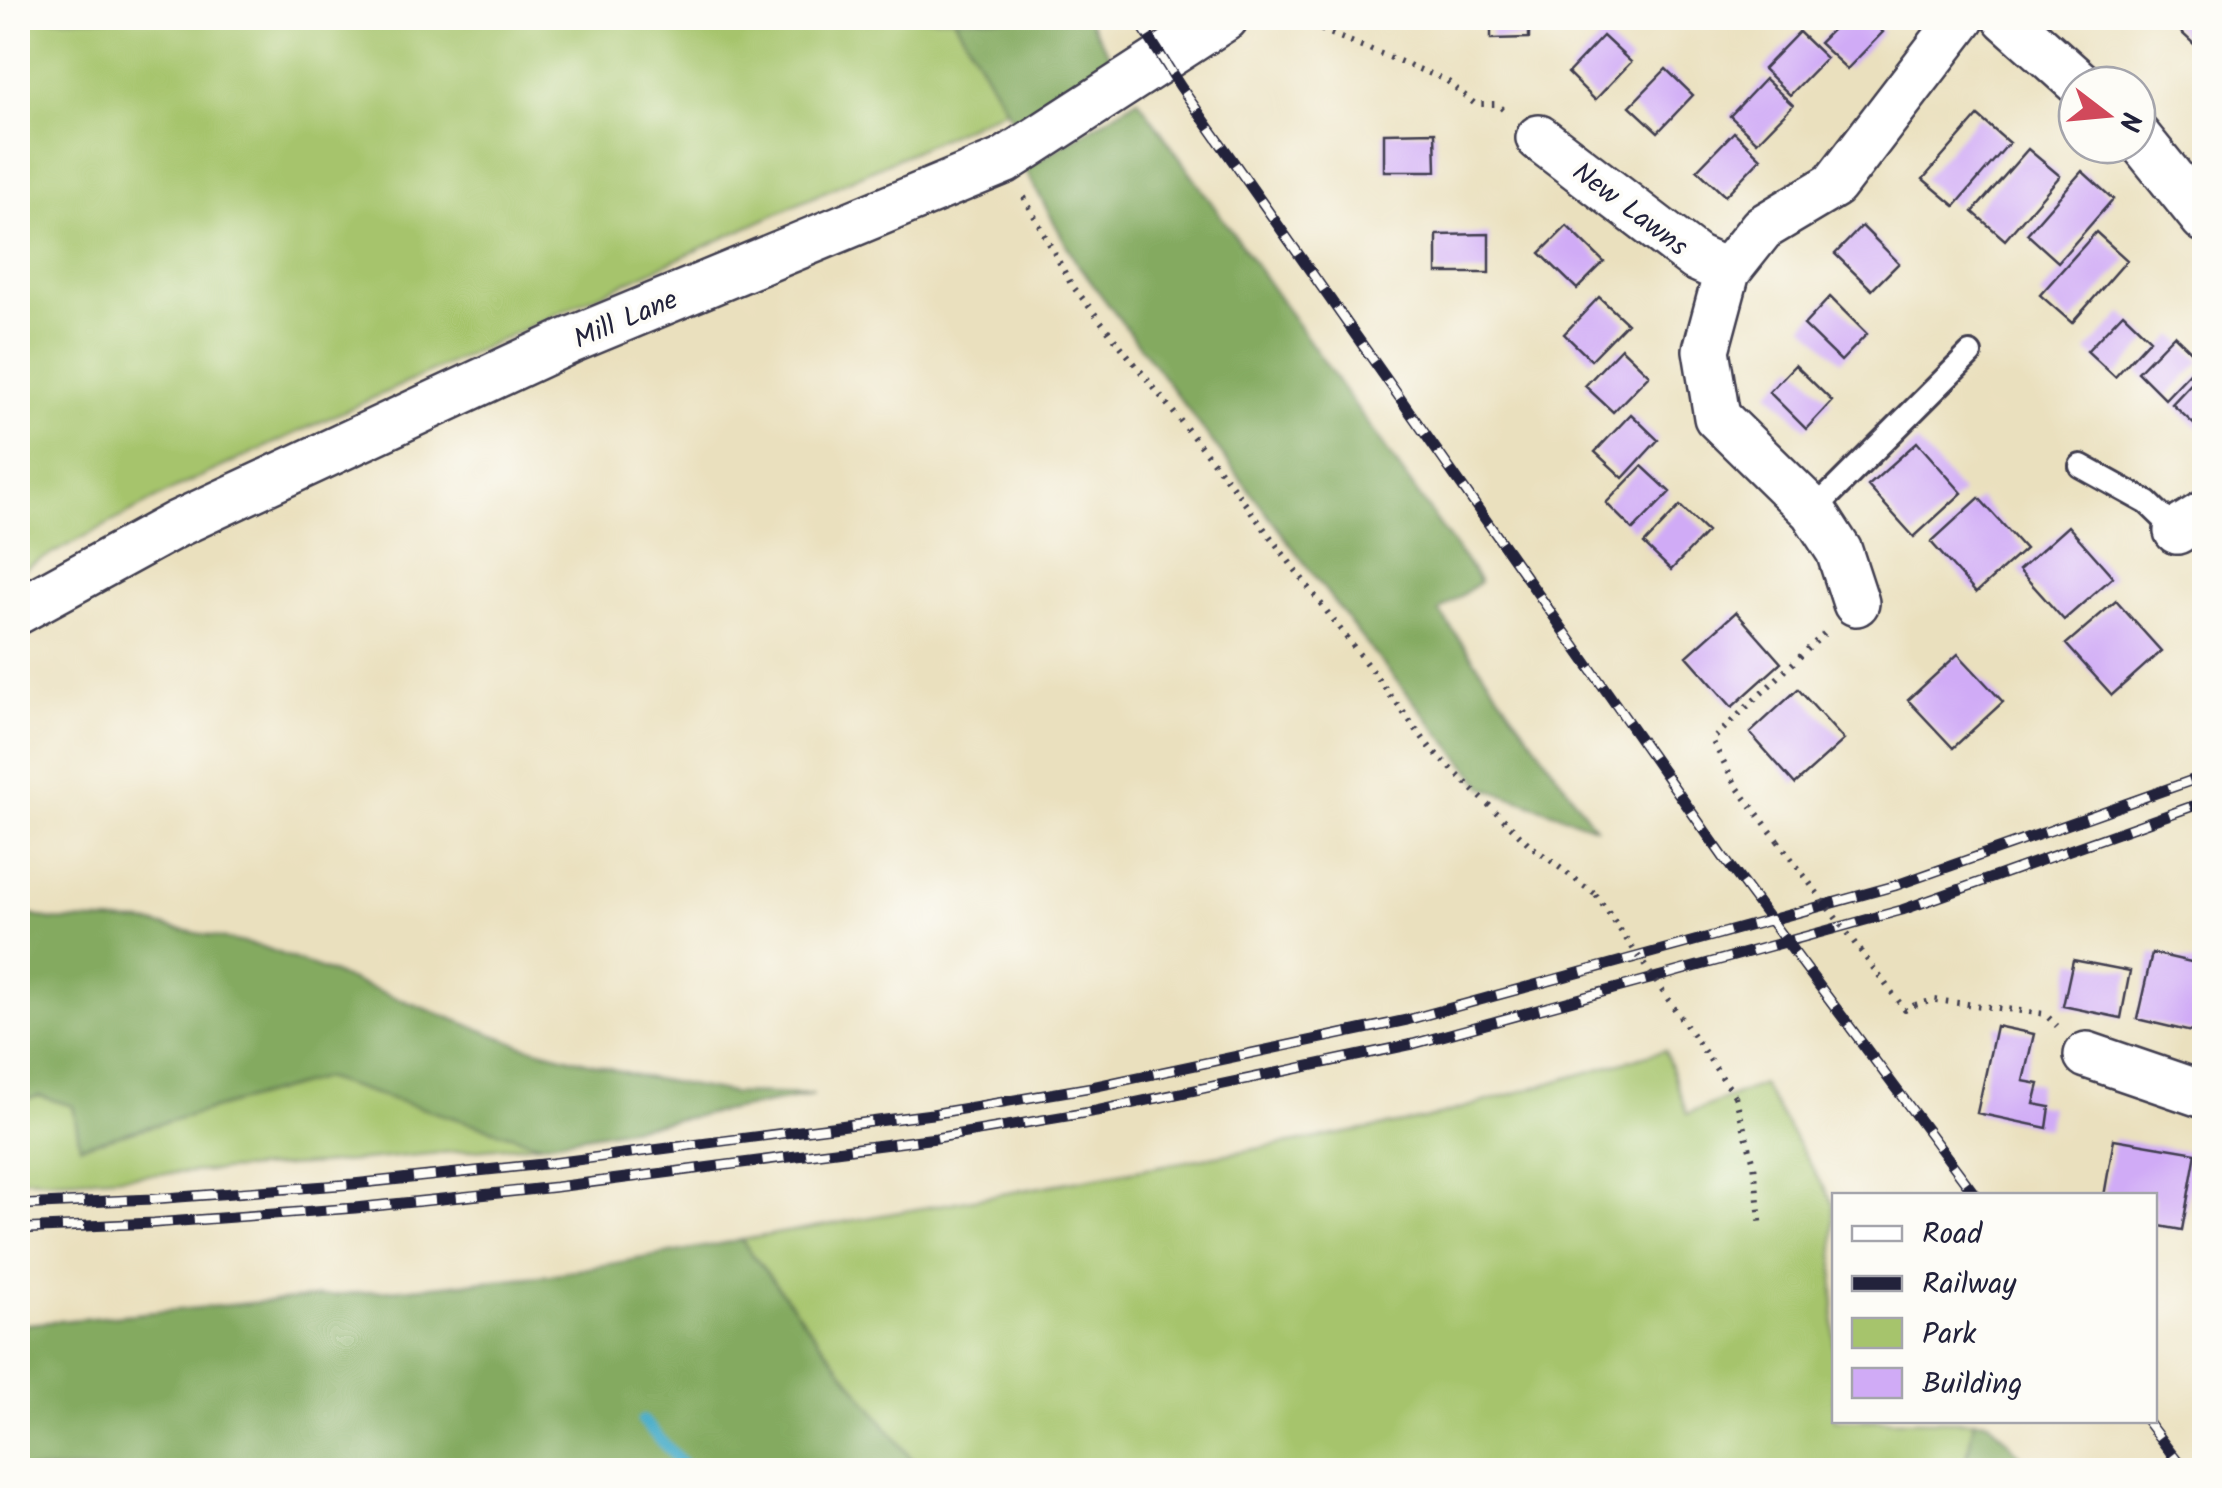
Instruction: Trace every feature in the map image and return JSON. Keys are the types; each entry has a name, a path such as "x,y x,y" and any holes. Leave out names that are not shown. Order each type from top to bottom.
{"street":[{"name":"Mill Lane","path":"18,611 177,524 569,342 1004,161 1225,18"},
{"path":"1856,603 1839,551 1813,511 1716,417 1706,350 1727,272 1762,228 1834,185 1962,18"},
{"path":"2006,18 2059,65"},
{"name":"New Lawns","path":"1539,138 1696,258 1727,272"},
{"path":"2157,161 2204,220"},
{"path":"2086,1055 2204,1095"}],"lane":[{"path":"1813,511 1970,354"},
{"path":"2081,466 2191,522"}],"path":[{"path":"1292,18 1446,80 1475,104 1496,104 1539,138"},
{"path":"1004,161 1071,284 1222,473 1432,749 1530,844 1596,895 1735,1096 1754,1164 1761,1229"},
{"path":"1856,603 1712,740 1737,787 1905,1010 1935,1000 2045,1014 2086,1055"}],"green space":[{"path":"18,18 954,18 1006,109 176,488 18,572"},
{"path":"954,18 1087,18 1117,67 1018,130"},
{"path":"1138,99 1480,582 1439,611 1595,827 1485,788 1359,635 1076,262 1025,169"},
{"path":"18,912 51,920 144,922 263,947 521,1045 639,1076 731,1093 814,1095 540,1144 323,1078 80,1146 73,1106 40,1096 18,1101"},
{"path":"1665,1050 1687,1114 1762,1084 1832,1201 1832,1423 1974,1423 1965,1470 920,1470 741,1240 1425,1119"},
{"path":"323,1078 540,1144 320,1164 63,1180 18,1178 18,1101 40,1096 73,1106 81,1146"},
{"path":"741,1240 920,1470 18,1470 18,1325 550,1275"},
{"path":"1973,1423 1991,1423 2034,1470 1965,1470"}],"building":[{"path":"1491,18 1529,18 1529,38 1491,39"},
{"path":"1844,18 1868,18 1883,32 1847,69 1819,43"},
{"path":"2204,18 2204,39 2197,47 2169,21"},
{"path":"1799,32 1826,58 1790,95 1763,69"},
{"path":"1603,36 1631,62 1595,100 1568,73"},
{"path":"1666,69 1693,95 1658,132 1630,106"},
{"path":"1765,79 1793,105 1757,142 1730,116"},
{"path":"1978,116 2009,143 1955,206 1923,179"},
{"path":"1435,132 1436,171 1384,171 1384,133"},
{"path":"1734,132 1761,158 1725,196 1697,170"},
{"path":"2028,149 2060,176 2005,240 1973,212"},
{"path":"2082,171 2113,199 2058,262 2027,234"},
{"path":"1567,226 1604,262 1577,289 1540,253"},
{"path":"1862,226 1899,263 1872,290 1835,254"},
{"path":"2096,232 2127,260 2072,323 2040,295"},
{"path":"1489,234 1489,273 1437,273 1437,235"},
{"path":"1599,297 1627,323 1591,360 1564,334"},
{"path":"1830,297 1867,334 1841,361 1804,325"},
{"path":"2123,313 2150,339 2115,377 2087,351"},
{"path":"2174,335 2201,361 2165,399 2138,372"},
{"path":"1621,348 1649,375 1613,412 1585,386"},
{"path":"1795,365 1832,401 1806,429 1769,392"},
{"path":"2204,370 2204,425 2200,430 2172,404"},
{"path":"1631,414 1658,440 1623,478 1595,452"},
{"path":"1917,442 1962,493 1914,537 1868,486"},
{"path":"1642,466 1670,492 1633,530 1606,503"},
{"path":"1979,498 2025,549 1976,593 1931,542"},
{"path":"1680,506 1707,532 1671,570 1644,544"},
{"path":"2068,526 2113,577 2064,620 2019,570"},
{"path":"2116,601 2161,651 2112,695 2066,644"},
{"path":"1736,612 1781,663 1732,707 1687,656"},
{"path":"1958,654 2003,702 1953,748 1908,700"},
{"path":"1798,689 1844,740 1795,784 1750,733"},
{"path":"2152,953 2204,965 2204,1035 2137,1019"},
{"path":"2073,960 2130,971 2121,1018 2063,1006"},
{"path":"1996,1026 2034,1034 2023,1081 2039,1084 2034,1104 2050,1107 2047,1128 1977,1113"},
{"path":"2114,1139 2196,1153 2182,1230 2157,1226 2157,1193 2105,1193"}],"waterway":[{"path":"643,1421 688,1470"}],"railway":[{"path":"1137,18 1180,86 1724,858 1974,1193"},
{"path":"18,1205 353,1184 553,1163 932,1114 1092,1087 1407,1020 1894,886 2204,776"},
{"path":"18,1229 355,1208 556,1187 936,1138 1096,1111 1413,1044 1902,910 2204,802"},
{"path":"2148,1423 2184,1470"}]}
